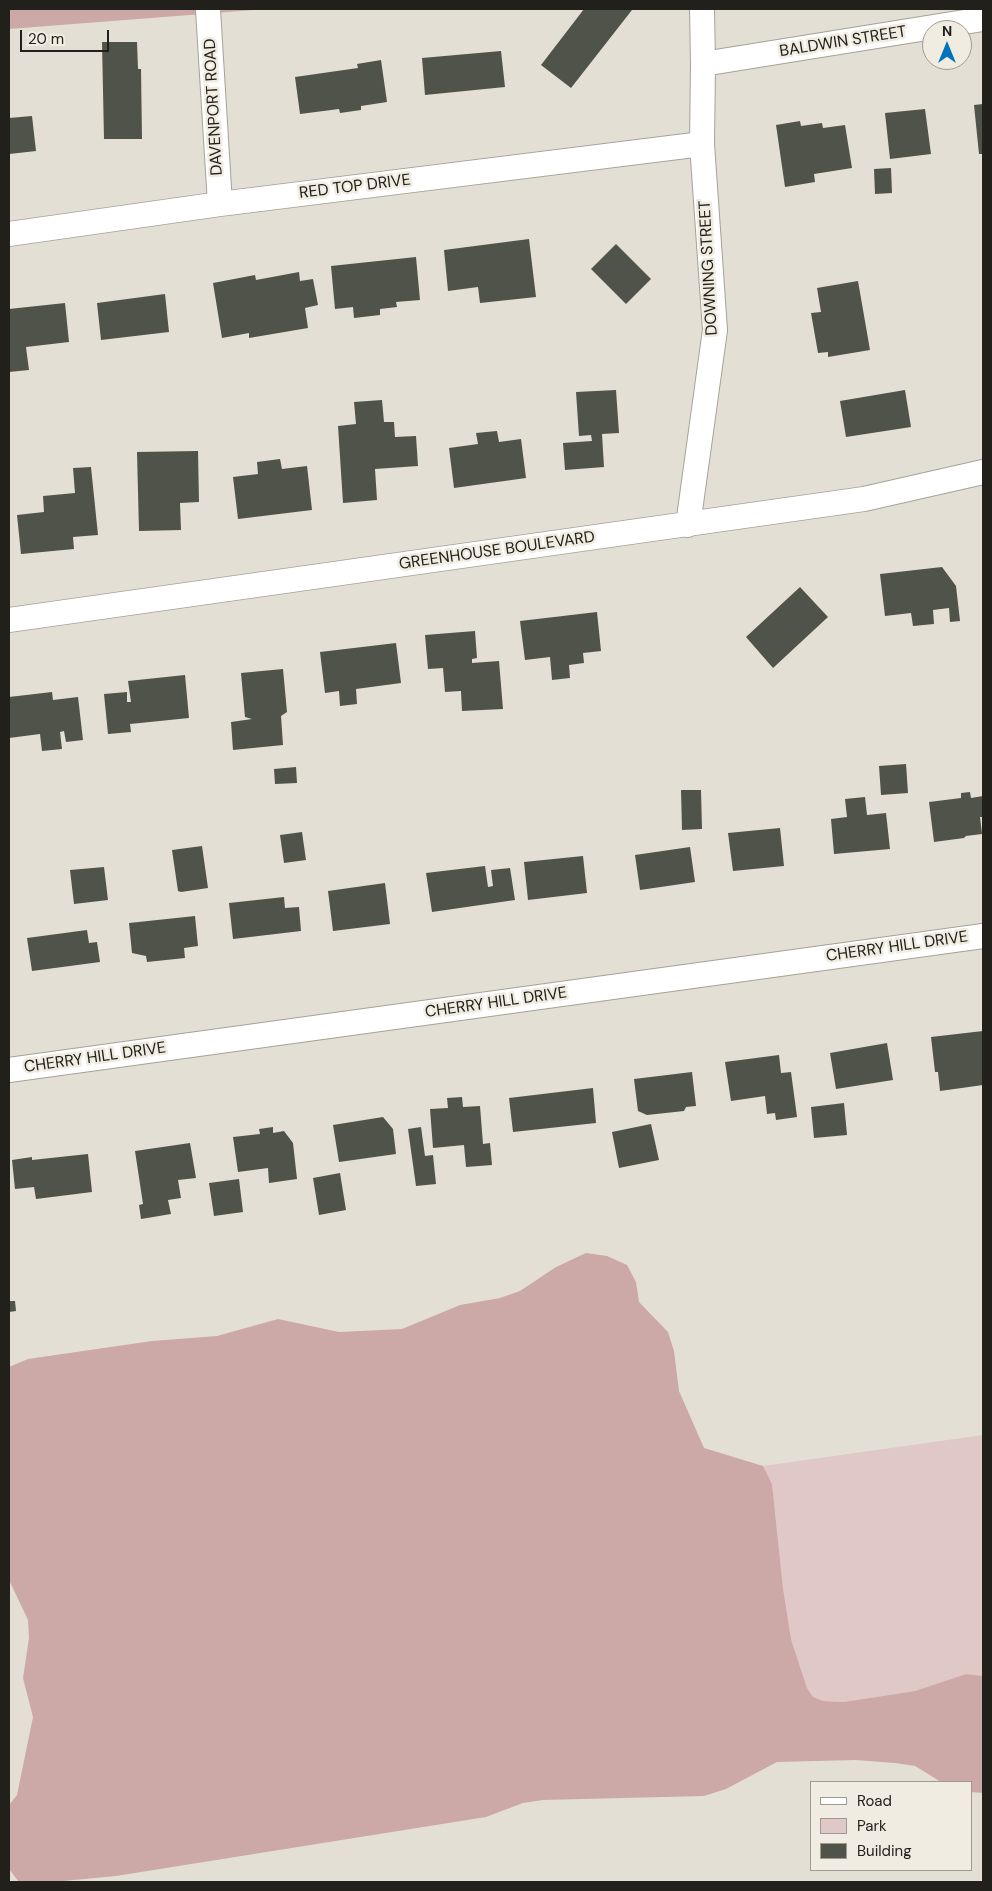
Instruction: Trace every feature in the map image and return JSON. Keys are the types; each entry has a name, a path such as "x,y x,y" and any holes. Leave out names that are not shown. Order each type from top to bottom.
{"street":[{"name":"DOWNING STREET","path":"688,525 715,330 702,144 702,9"},
{"name":"DAVENPORT ROAD","path":"208,10 220,204"},
{"name":"BALDWIN STREET","path":"703,64 983,19"},
{"name":"RED TOP DRIVE","path":"9,234 220,204 702,144"},
{"name":"GREENHOUSE BOULEVARD","path":"9,620 864,499 983,472"},
{"name":"CHERRY HILL DRIVE","path":"9,1070 983,936"}],"green space":[{"path":"983,1435 983,1676 966,1674 915,1691 844,1702 822,1701 813,1697 807,1688 791,1639 783,1588 772,1484 763,1466"}],"shaded area":[{"path":"9,9 267,9 9,29"},
{"path":"586,1253 607,1256 627,1265 636,1282 639,1302 668,1332 674,1351 679,1391 704,1448 763,1466 772,1484 783,1588 791,1639 807,1688 813,1697 823,1701 844,1702 915,1691 966,1674 983,1676 983,1793 972,1792 972,1781 939,1781 915,1766 856,1760 777,1762 726,1789 704,1796 543,1800 523,1803 486,1817 116,1876 53,1882 19,1882 9,1869 9,1805 17,1795 33,1717 23,1678 29,1638 28,1620 9,1580 9,1367 28,1359 152,1341 217,1336 278,1319 339,1332 402,1329 460,1305 500,1298 520,1291 556,1267"}],"building":[{"path":"584,9 632,10 571,88 541,65"},
{"path":"102,42 137,42 138,69 141,69 142,139 104,139"},
{"path":"501,51 505,87 425,95 422,58"},
{"path":"381,60 387,102 361,106 361,110 340,113 339,109 300,114 295,77 358,68 357,64"},
{"path":"983,104 983,154 979,154 974,105"},
{"path":"925,109 931,154 890,159 885,113"},
{"path":"32,116 36,151 9,154 9,118"},
{"path":"800,121 801,126 822,123 823,128 845,125 852,168 814,174 815,182 785,187 776,125"},
{"path":"891,168 892,193 875,194 874,169"},
{"path":"529,239 536,297 480,303 478,287 448,291 444,250"},
{"path":"616,244 651,279 626,304 591,269"},
{"path":"416,257 420,300 396,302 397,307 380,309 380,315 354,318 353,307 335,309 331,266"},
{"path":"299,272 300,281 313,279 318,305 305,308 308,328 249,338 249,333 222,338 213,283 255,275 256,280"},
{"path":"858,281 870,350 828,357 828,352 818,353 811,313 821,312 817,288"},
{"path":"165,294 169,332 101,340 97,303"},
{"path":"65,303 69,342 26,347 29,370 9,372 9,309"},
{"path":"616,390 619,433 602,434 604,467 565,470 563,443 592,441 591,435 579,436 576,392"},
{"path":"905,390 911,427 846,437 840,401"},
{"path":"382,400 384,422 394,422 395,437 416,436 418,466 375,469 377,500 343,503 338,426 356,424 354,402"},
{"path":"497,431 499,442 521,439 526,478 454,488 449,448 478,444 476,433"},
{"path":"198,451 199,502 180,503 181,530 139,531 137,452"},
{"path":"280,459 282,469 307,466 312,510 238,519 233,477 258,474 257,462"},
{"path":"91,467 98,535 73,537 74,549 21,554 17,515 44,512 43,496 75,493 73,468"},
{"path":"942,567 956,586 960,621 950,622 949,608 933,610 934,624 913,626 911,613 885,616 880,574"},
{"path":"800,587 828,617 773,668 746,637"},
{"path":"597,612 601,651 583,653 584,663 569,665 570,678 552,680 550,657 525,660 520,621"},
{"path":"475,631 477,658 472,659 472,663 499,661 503,709 462,711 461,691 445,692 443,668 428,669 425,635"},
{"path":"396,643 401,683 356,689 357,704 340,706 339,691 325,693 320,652"},
{"path":"283,669 287,712 281,716 283,745 233,750 231,722 252,719 245,717 241,673"},
{"path":"185,675 189,718 130,724 131,732 108,734 104,694 127,692 127,702 131,702 128,681"},
{"path":"52,692 53,700 78,697 83,740 66,742 64,731 60,732 62,749 42,751 40,734 9,738 9,697"},
{"path":"906,764 908,793 881,795 879,766"},
{"path":"296,767 297,783 275,784 274,769"},
{"path":"681,790 701,790 702,829 682,830"},
{"path":"970,792 971,798 983,796 983,817 980,817 982,834 934,842 929,802 961,798 961,793"},
{"path":"865,797 867,815 886,813 890,849 834,854 831,819 847,817 845,799"},
{"path":"780,828 784,866 733,871 728,833"},
{"path":"302,832 306,860 284,863 280,835"},
{"path":"202,846 208,888 178,891 172,850"},
{"path":"690,847 695,882 640,890 635,855"},
{"path":"583,856 587,893 528,900 524,862"},
{"path":"485,866 488,887 493,886 491,870 510,868 515,900 432,912 426,873"},
{"path":"104,867 108,900 74,904 70,870"},
{"path":"385,883 390,924 333,931 328,891"},
{"path":"284,897 285,908 299,907 301,931 233,939 229,903"},
{"path":"195,916 198,946 184,948 185,958 147,962 146,956 132,953 129,923"},
{"path":"87,930 89,943 97,942 100,962 32,971 27,938"},
{"path":"983,1031 983,1085 940,1091 938,1072 935,1072 931,1037"},
{"path":"887,1043 893,1080 836,1089 830,1053"},
{"path":"779,1055 781,1073 791,1072 797,1117 776,1120 775,1113 767,1114 765,1096 731,1101 725,1062"},
{"path":"692,1072 696,1106 686,1107 684,1111 647,1115 638,1111 634,1079"},
{"path":"593,1088 596,1123 513,1132 509,1098"},
{"path":"462,1097 463,1107 480,1106 483,1144 490,1143 492,1165 466,1167 464,1145 433,1148 430,1109 448,1108 447,1098"},
{"path":"844,1103 847,1135 814,1138 811,1107"},
{"path":"383,1117 393,1129 396,1154 339,1162 333,1125"},
{"path":"651,1124 659,1160 619,1168 612,1132"},
{"path":"273,1127 273,1133 284,1131 293,1143 297,1179 269,1183 268,1168 238,1172 233,1137 260,1134 259,1129"},
{"path":"421,1127 425,1156 433,1155 436,1184 416,1186 408,1129"},
{"path":"190,1143 196,1178 178,1180 181,1198 168,1200 171,1214 141,1219 139,1205 143,1204 135,1151"},
{"path":"88,1154 92,1192 36,1199 34,1187 15,1189 12,1160 32,1157 32,1160"},
{"path":"340,1173 346,1210 319,1215 313,1178"},
{"path":"239,1179 243,1212 214,1216 209,1183"},
{"path":"9,1301 15,1301 16,1311 9,1312"}]}
